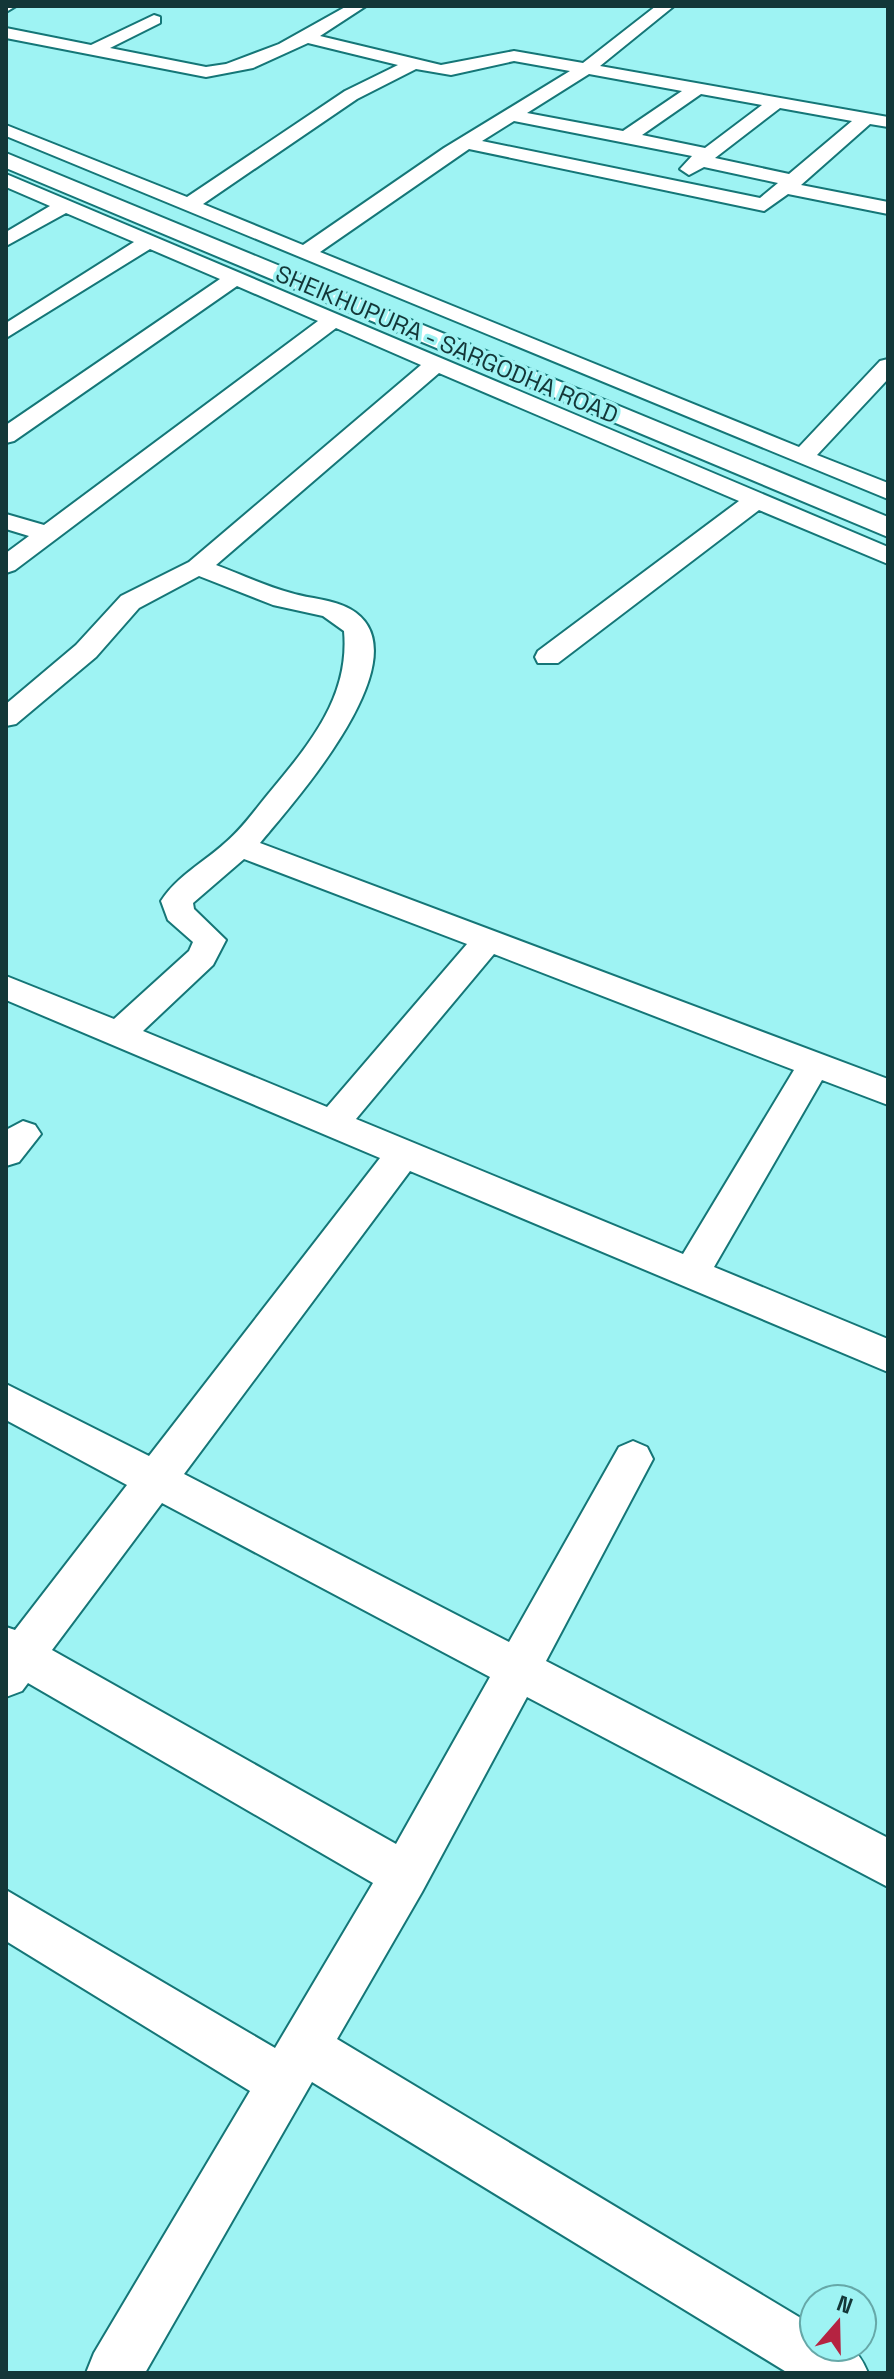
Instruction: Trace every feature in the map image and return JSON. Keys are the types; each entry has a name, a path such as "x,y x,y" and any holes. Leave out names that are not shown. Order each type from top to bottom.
{"highway":[{"name":"SHEIKHUPURA - SARGODHA ROAD","path":"6,145 888,508"},
{"name":"SHEIKHUPURA - SARGODHA ROAD","path":"6,160 888,528"}],"street":[{"path":"6,33 206,72 258,60 358,6"},
{"path":"305,253 466,143 587,68 666,6"},
{"path":"91,51 154,20"},
{"path":"304,37 453,71 493,56 508,55 880,117"},
{"path":"189,205 351,95 413,64"},
{"path":"626,138 698,88"},
{"path":"670,186 702,157 777,102"},
{"path":"512,115 626,138 791,184 884,201"},
{"path":"466,143 764,205 880,117"},
{"path":"6,130 888,492"},
{"path":"6,180 888,556"},
{"path":"6,240 65,205"},
{"path":"6,332 149,241"},
{"path":"6,436 235,278"},
{"path":"6,565 333,320"},
{"path":"6,718 86,651 130,602 198,567 436,364"},
{"path":"802,457 888,366"},
{"path":"548,657 757,500"},
{"path":"6,521 47,534"},
{"path":"118,1035 202,957 210,940 179,913 177,901 212,866 240,846 337,726 358,665 359,637 353,622 343,615 282,599 198,567"},
{"path":"240,846 888,1092"},
{"path":"332,1124 488,940"},
{"path":"6,987 888,1356"},
{"path":"691,1273 814,1065"},
{"path":"403,1154 156,1479 11,1660 405,1875"},
{"path":"6,1401 888,1863"},
{"path":"114,2373 405,1875 633,1459"},
{"path":"6,1914 292,2064 840,2373"}]}
